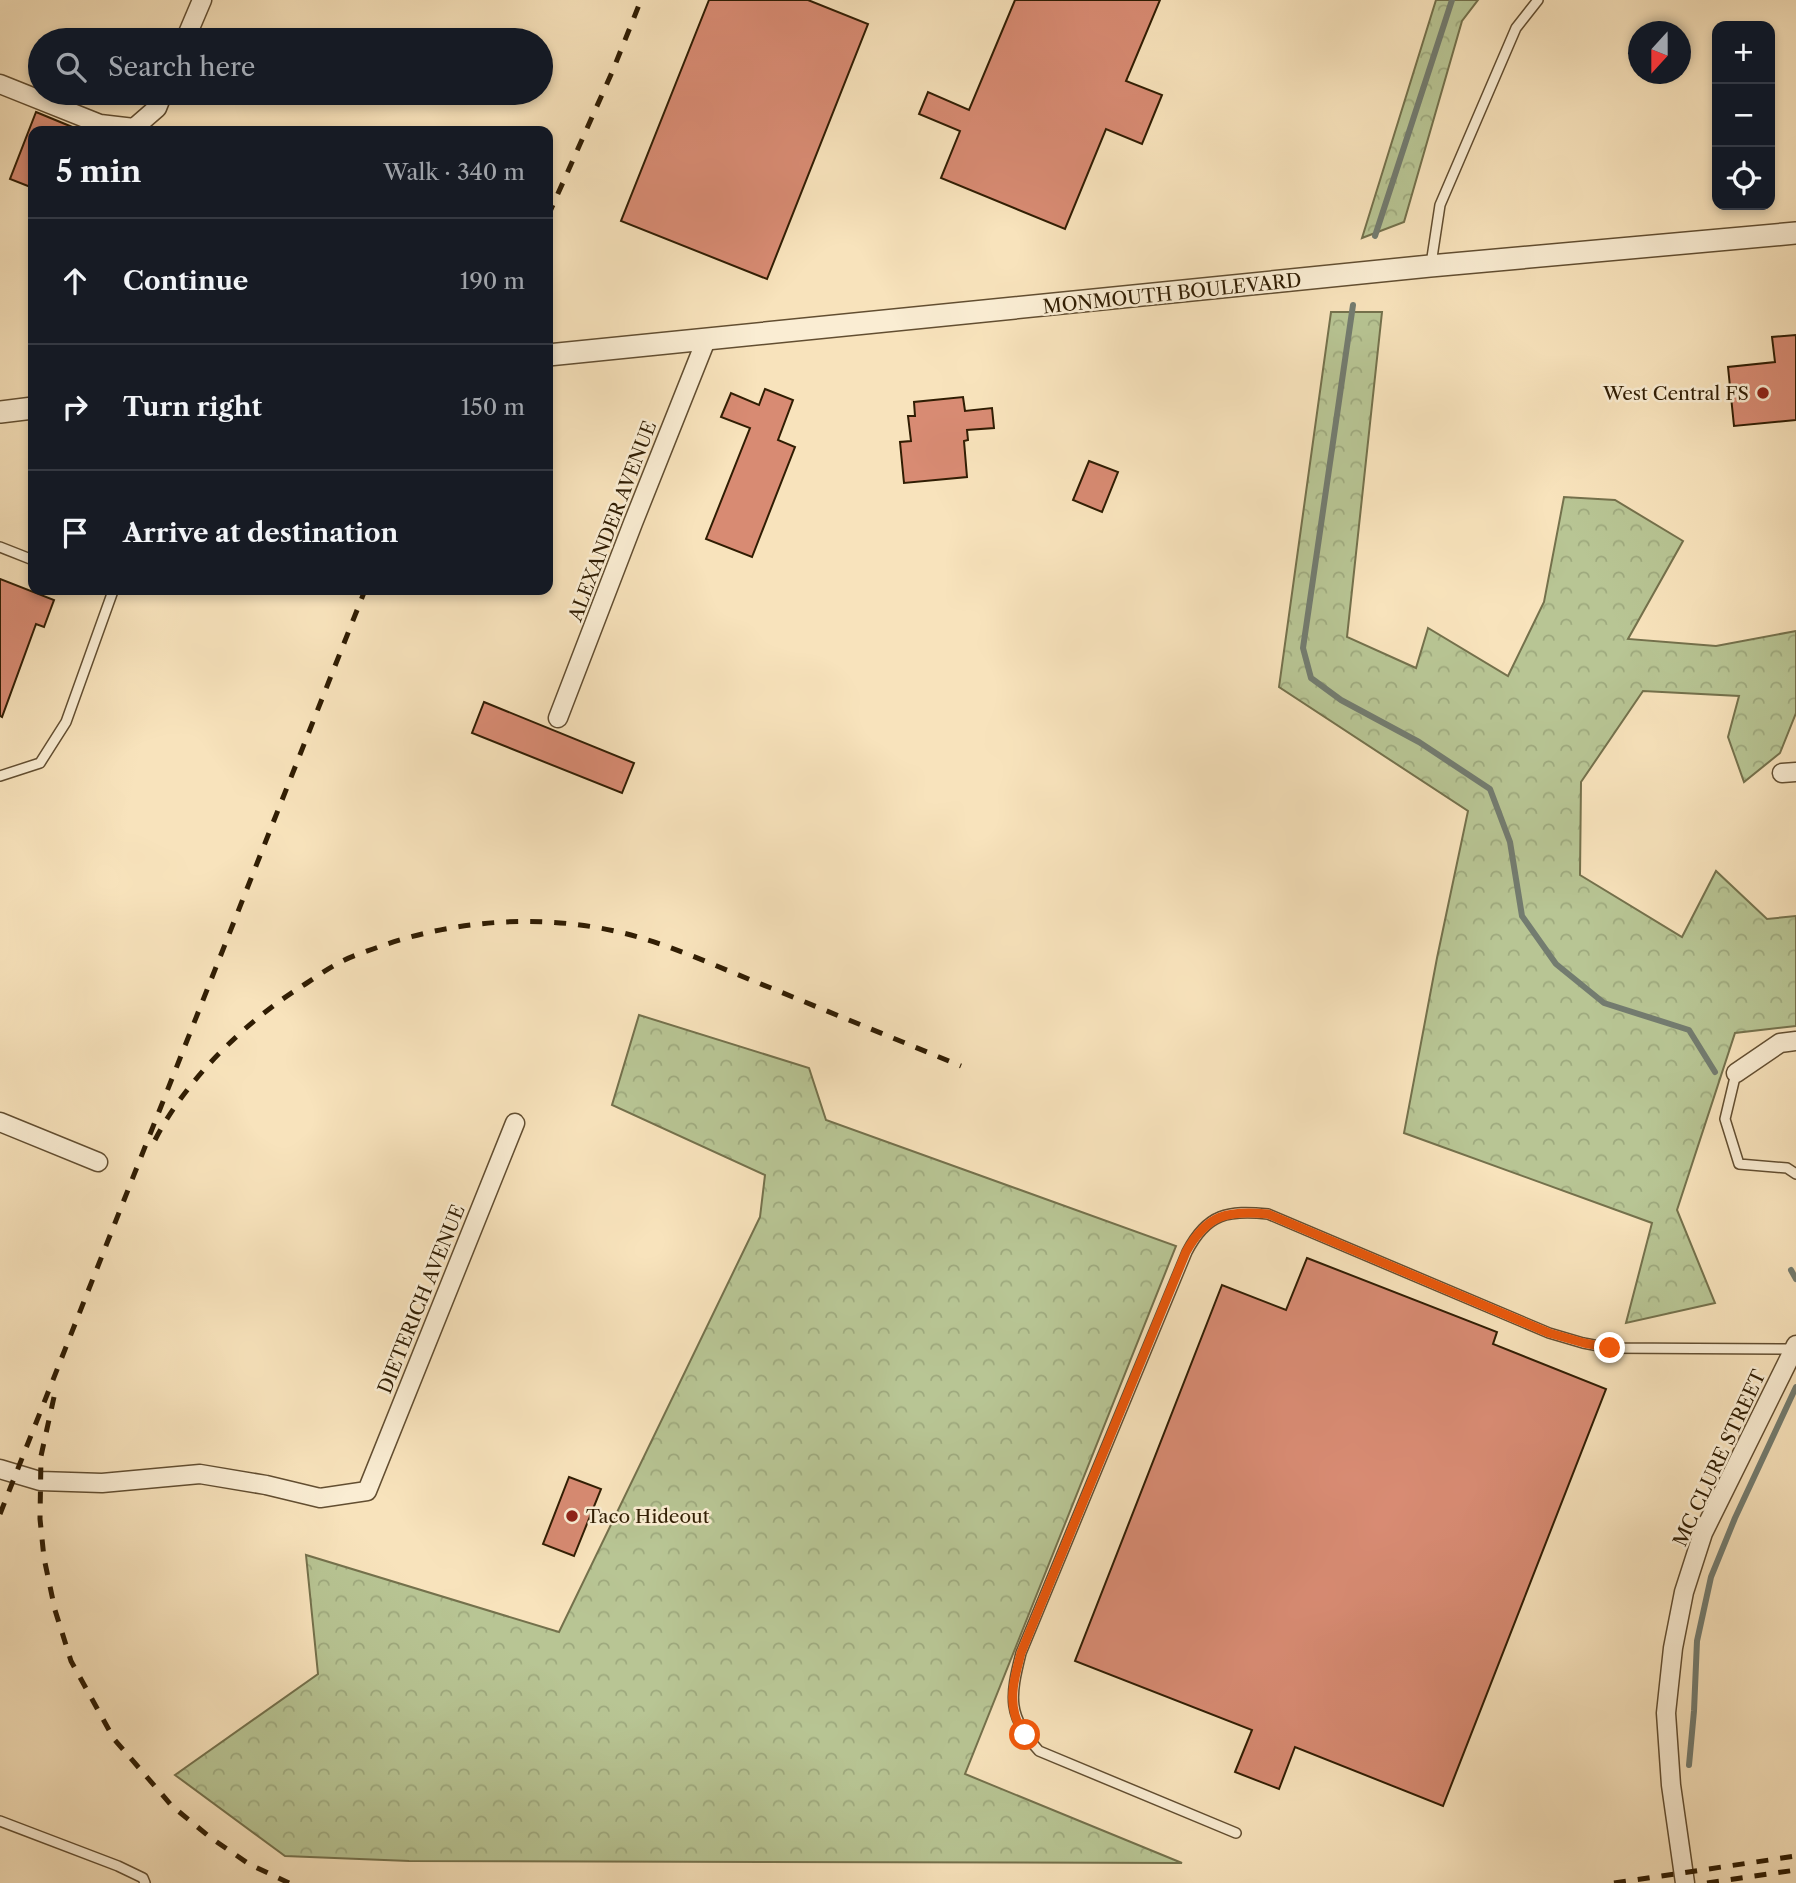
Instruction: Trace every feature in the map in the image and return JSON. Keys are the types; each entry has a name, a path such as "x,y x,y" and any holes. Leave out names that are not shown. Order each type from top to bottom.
{"street":[{"path":"190,28 202,0"},
{"path":"0,85 28,96"},
{"path":"51,105 100,124 118,126"},
{"path":"137,126 158,105"},
{"name":"MONMOUTH BOULEVARD","path":"553,355 1430,266 1796,233"},
{"name":"ALEXANDER AVENUE","path":"558,718 706,340"},
{"path":"0,412 28,409"},
{"path":"1736,1073 1780,1043 1796,1041"},
{"path":"0,1122 98,1161"},
{"name":"DIETERICH AVENUE","path":"0,1469 40,1481 102,1483 200,1474 266,1485 320,1498 367,1491 515,1124"},
{"name":"MC CLURE STREET","path":"1685,1883 1671,1785 1666,1713 1673,1648 1684,1592 1703,1533 1795,1347"}],"lane":[{"path":"1430,266 1440,205 1516,28 1538,0"},
{"path":"0,547 28,558"},
{"path":"0,776 40,764 66,722 109,595"},
{"path":"1736,1073 1725,1119 1740,1164 1787,1168 1796,1174"},
{"path":"1236,1833 1039,1751 1025,1735 1015,1716 1013,1699 1014,1682 1026,1641 1186,1252 1205,1226 1220,1217 1241,1212 1268,1214 1549,1333 1584,1343 1610,1348 1795,1347"},
{"path":"0,1821 118,1866 143,1878 145,1883"}],"green space":[{"path":"1436,0 1478,0 1462,21 1404,222 1362,238"},
{"path":"1331,312 1382,312 1347,637 1416,668 1428,628 1508,676 1544,602 1564,497 1615,500 1683,541 1628,639 1716,646 1796,631 1796,713 1780,753 1744,782 1728,737 1739,696 1643,691 1581,782 1580,875 1682,937 1716,871 1767,919 1796,916 1796,1026 1735,1033 1677,1210 1715,1303 1626,1323 1652,1223 1404,1133 1468,811 1279,687"},
{"path":"639,1015 809,1068 826,1120 1176,1246 965,1774 1182,1863 409,1861 285,1856 175,1775 318,1674 306,1555 559,1632 760,1217 765,1175 612,1105"}],"building":[{"path":"709,0 808,0 868,24 767,279 621,221"},
{"path":"1015,0 1160,0 1126,81 1162,95 1142,144 1106,129 1065,229 941,178 960,131 919,114 928,92 969,110"},
{"path":"36,112 70,126 31,126"},
{"path":"28,133 28,186 10,179"},
{"name":"West Central FS","path":"1796,335 1796,420 1734,426 1728,367 1775,362 1772,337"},
{"path":"765,389 793,400 778,440 795,447 752,557 706,539 750,428 721,417 731,393 759,405"},
{"path":"963,397 965,411 992,408 994,428 967,430 968,440 964,441 967,477 904,483 900,442 911,441 908,416 915,416 914,402"},
{"path":"1089,461 1118,472 1102,512 1073,500"},
{"path":"0,579 28,590 28,595 41,595 54,600 44,627 36,624 2,717"},
{"path":"484,702 634,763 622,793 472,733"},
{"path":"1307,1258 1497,1332 1493,1344 1606,1389 1443,1806 1295,1747 1279,1789 1235,1772 1252,1730 1075,1661 1222,1285 1286,1310"},
{"name":"Taco Hideout","path":"569,1477 601,1489 574,1556 543,1544"}],"waterway":[{"path":"1375,236 1452,0"},
{"path":"1353,305 1303,648 1311,678 1341,700 1419,742 1490,789 1510,842 1522,916 1556,964 1604,1003 1689,1030 1715,1072"},
{"path":"1791,1270 1796,1279"},
{"path":"1689,1765 1697,1641 1711,1577 1735,1518 1796,1387"}],"railway":[{"path":"553,205 641,0"},
{"path":"0,1514 363,595"},
{"path":"155,1140 182,1096 199,1075 237,1036 278,1002 347,959 405,939 471,925 504,922 572,924 638,937 705,961 961,1066"},
{"path":"54,1397 41,1456 40,1519 44,1558 55,1610 71,1661 114,1739 172,1806 249,1864 289,1883"},
{"path":"1614,1883 1796,1856"},
{"path":"1707,1883 1796,1870"}],"place":[{"name":"West Central FS","path":"1763,393"},
{"name":"Taco Hideout","path":"572,1516"}],"route":[{"path":"1025,1735 1015,1716 1013,1699 1021,1653 1186,1252 1205,1226 1220,1217 1241,1212 1268,1214 1549,1333 1610,1348"}]}
